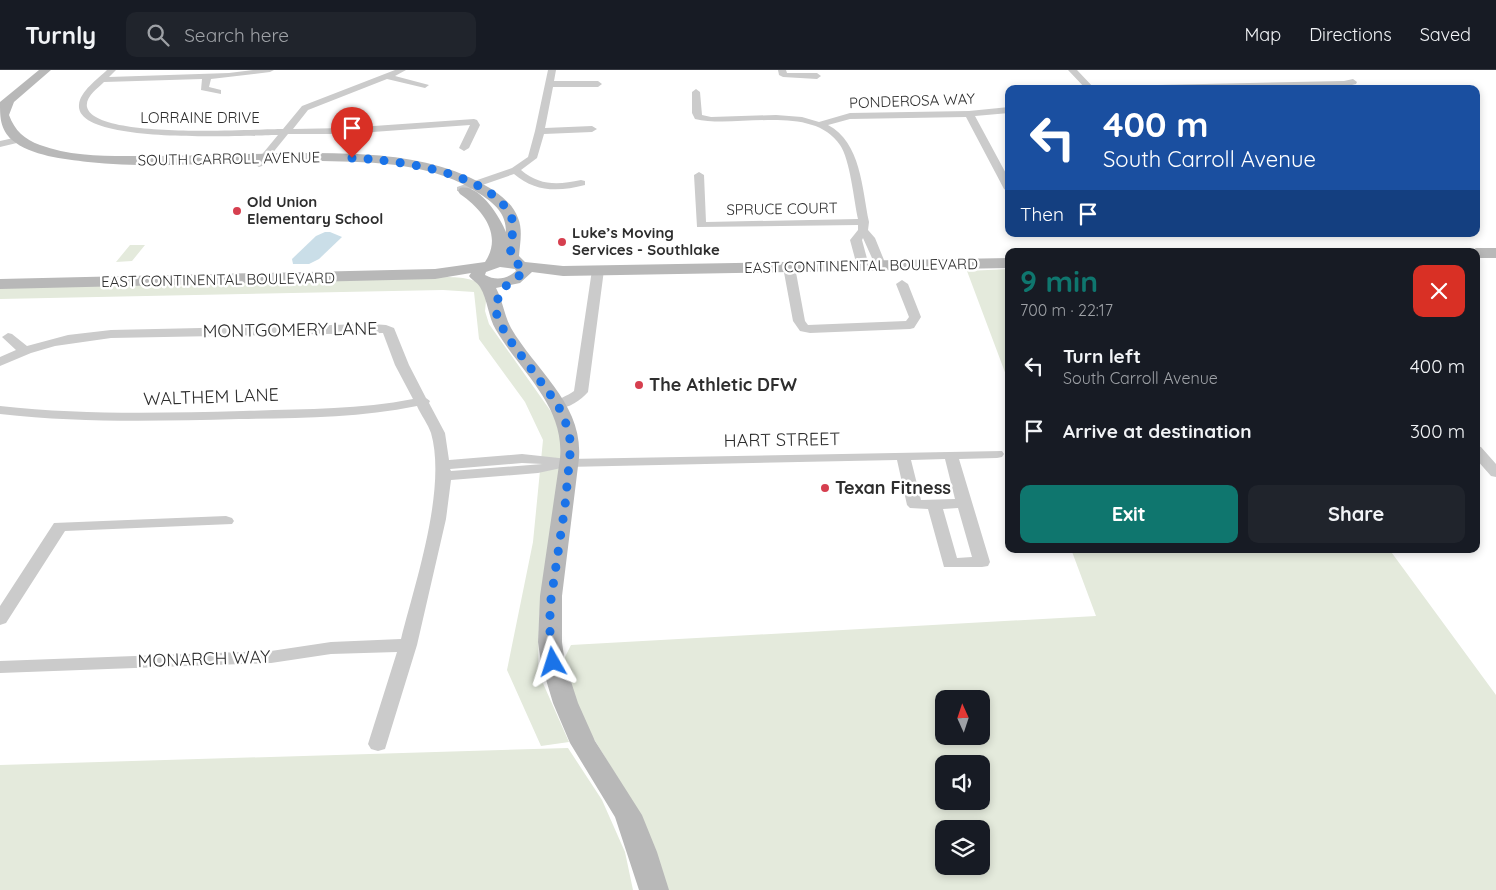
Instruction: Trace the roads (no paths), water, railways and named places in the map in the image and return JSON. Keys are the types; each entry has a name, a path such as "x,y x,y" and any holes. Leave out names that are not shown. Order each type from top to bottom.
{"main road":[{"name":"SOUTH CARROLL AVENUE","path":"46,70 4,104 3,115 9,129 6,141 50,151 105,159 260,161 352,158 423,167 496,199 510,214 513,230 511,256 518,272"},
{"name":"SOUTH CARROLL AVENUE","path":"467,186 486,210 500,233 498,254 485,272"},
{"path":"1480,253 1496,253"},
{"name":"EAST CONTINENTAL BOULEVARD","path":"0,284 485,272 498,283 518,272 1005,263"},
{"path":"485,272 498,320 509,339 558,405 567,426 571,444 565,506 550,606 550,637 553,662 581,739 596,767 628,814 643,852 654,890"},
{"path":"495,306 502,289 518,272"}],"street":[{"name":"LORRAINE DRIVE","path":"112,70 88,93 83,103 83,108 90,117 112,127 131,131 162,133 284,131"},
{"path":"101,80 229,76 270,70"},
{"path":"260,161 305,108 402,70"},
{"path":"467,186 516,170 532,158 540,130 552,70"},
{"path":"782,70 783,75 788,76 817,76"},
{"path":"1072,70 1087,85"},
{"path":"385,76 425,85"},
{"path":"208,77 204,88 218,92"},
{"path":"1298,85 1344,84 1353,82"},
{"path":"550,84 598,84"},
{"path":"696,92 696,113 698,117 784,118 818,125 834,132 846,145 864,226 880,265"},
{"name":"PONDEROSA WAY","path":"818,125 850,116 968,114 1005,110"},
{"path":"968,114 1005,182"},
{"path":"284,131 375,130 474,122 475,126 464,148"},
{"path":"540,130 592,129"},
{"path":"516,170 526,180 542,187 569,186 581,183"},
{"name":"SPRUCE COURT","path":"700,175 701,225 864,226"},
{"path":"863,266 856,240 864,226"},
{"path":"789,267 799,321 804,328 810,329 910,325 915,317 902,284"},
{"path":"558,405 571,400 580,392 598,270"},
{"name":"MONTGOMERY LANE","path":"0,362 26,350 60,341 111,334 380,328 390,331 402,365 423,401 438,433 444,470 438,519 408,645 378,744"},
{"path":"8,337 26,350"},
{"name":"WALTHEM LANE","path":"0,410 68,416 138,418 359,412 423,401"},
{"name":"HART STREET","path":"444,470 538,469 568,463 996,454"},
{"path":"934,504 950,563 982,562 951,455"},
{"path":"1480,455 1496,473"},
{"path":"903,456 915,504 964,503"},
{"path":"0,619 60,526 226,521"},
{"name":"MONARCH WAY","path":"0,667 271,658 331,648 408,645"}],"water":[{"path":"325,232 342,237 319,259 309,264 293,264 292,259 316,236"}],"place":[{"name":"Old Union Elementary School","path":"237,211"},
{"name":"Luke’s Moving Services - Southlake","path":"562,242"},
{"name":"The Athletic DFW","path":"639,385"},
{"name":"Texan Fitness","path":"825,488"}]}
